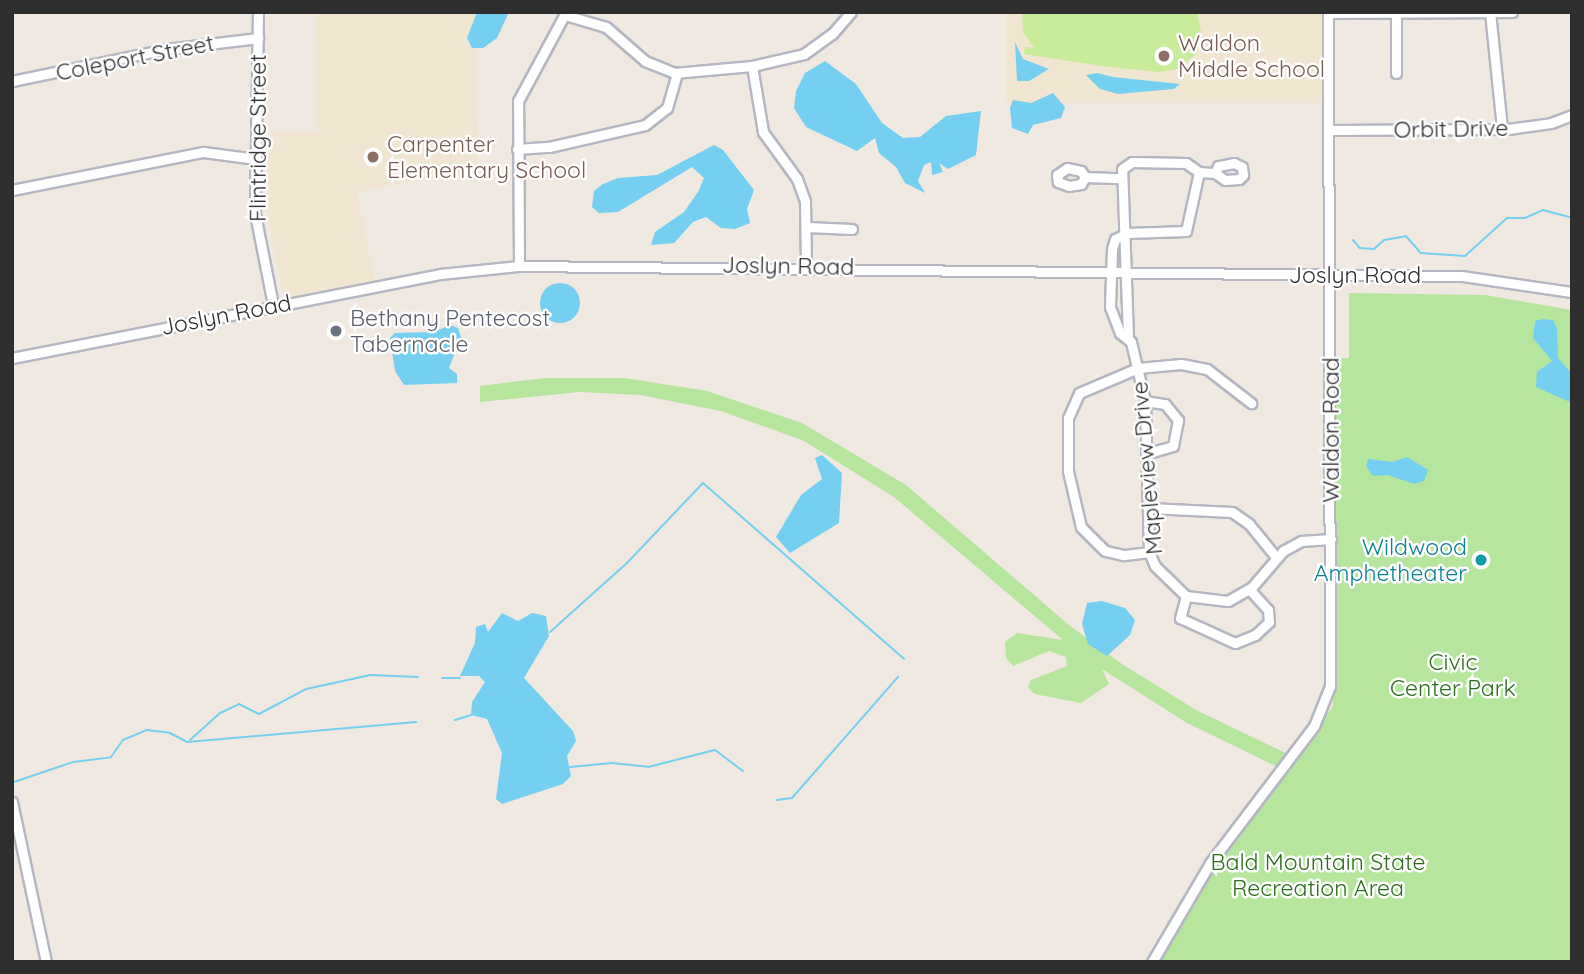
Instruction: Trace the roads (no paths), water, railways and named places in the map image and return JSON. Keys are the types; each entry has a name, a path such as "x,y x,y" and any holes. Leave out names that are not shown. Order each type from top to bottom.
{"street":[{"name":"Flintridge Street","path":"258,12 255,214 273,305"},
{"path":"519,266 516,149 522,88 566,14 606,27 645,61 677,73 752,66 804,54 832,34 851,12"},
{"path":"1396,12 1396,74"},
{"path":"1490,12 1502,129"},
{"path":"1328,13 1511,12"},
{"name":"Waldon Road","path":"1152,962 1210,863 1305,739 1324,706 1332,671 1328,13"},
{"name":"Coleport Street","path":"12,81 166,49 258,38"},
{"path":"752,66 759,120 797,179 805,201 806,267"},
{"path":"516,149 549,147 645,125 667,108 677,73"},
{"name":"Orbit Drive","path":"1329,130 1502,129 1551,123 1572,115"},
{"path":"12,190 203,152 257,159"},
{"path":"1085,177 1120,178 1125,165 1132,162 1186,163 1199,172 1215,173"},
{"path":"1125,306 1110,307 1115,239 1127,233 1186,231 1199,172"},
{"name":"Mapleview Drive","path":"1120,178 1127,233 1124,273 1128,337 1145,401 1149,453 1150,552 1166,579 1186,596"},
{"path":"806,227 852,229"},
{"name":"Joslyn Road","path":"12,358 440,274 519,266 806,267 1501,278 1572,292"},
{"name":"Mapleview Drive","path":"1110,307 1120,333 1128,337"},
{"path":"1138,368 1181,364 1207,369 1251,403"},
{"name":"Mapleview Drive","path":"1138,368 1083,390 1073,401 1068,418 1070,491 1081,527 1105,551 1123,555 1150,552"},
{"path":"1145,401 1165,404 1178,420 1172,446 1149,453"},
{"path":"1149,508 1232,512 1249,524 1276,557"},
{"path":"1249,589 1268,610 1269,622 1255,635 1235,643 1180,618 1186,596 1219,603 1249,589 1276,557 1301,541 1331,538"},
{"path":"12,802 46,962"}],"water":[{"path":"477,12 509,12 497,38 483,48 472,48 467,38"},
{"path":"1015,42 1023,59 1049,69 1029,81 1017,81"},
{"path":"825,61 856,84 882,123 903,138 920,137 946,116 981,111 976,155 948,169 939,163 943,172 932,175 931,162 924,165 918,181 925,193 905,183 896,167 879,153 875,138 857,151 806,127 794,108 796,91 805,73"},
{"path":"1097,73 1180,84 1174,89 1118,94 1100,89 1086,75"},
{"path":"1053,93 1065,107 1061,118 1033,125 1028,134 1012,128 1010,108 1013,100 1031,103"},
{"path":"714,145 723,150 754,190 747,209 750,223 735,229 721,228 706,217 693,222 674,243 651,245 655,232 684,212 698,192 704,178 692,167 618,212 599,213 592,207 594,191 603,184 618,178 657,175"},
{"path":"560,283 568,284 574,289 579,295 579,311 574,317 568,322 560,323 552,322 546,317 541,311 540,303 541,295 546,289 552,284"},
{"path":"1553,320 1557,328 1558,358 1572,374 1572,403 1536,387 1537,372 1552,361 1533,338 1535,321"},
{"path":"450,325 458,328 461,337 449,368 457,374 457,383 404,385 395,371 390,338 395,333 434,332"},
{"path":"822,455 842,473 839,523 790,553 776,537 801,495 822,479 815,458"},
{"path":"1407,457 1428,470 1424,481 1414,484 1388,475 1373,476 1366,466 1368,459 1392,462"},
{"path":"1102,601 1125,608 1135,620 1130,635 1107,656 1088,644 1082,624 1087,603"},
{"path":"502,613 518,621 532,613 546,616 549,636 524,678 573,731 576,741 567,756 571,776 563,784 502,804 496,799 502,753 487,719 471,715 472,702 485,682 479,676 460,676 475,643 476,627 485,624 488,632"}],"waterway":[{"path":"1353,240 1360,248 1374,249 1384,240 1406,236 1421,253 1465,256 1507,218 1525,218 1543,210 1572,218"},
{"path":"550,632 627,563 703,483 904,659"},
{"path":"190,740 220,713 239,704 259,714 306,689 370,675 418,677"},
{"path":"777,800 792,798 898,677"},
{"path":"442,678 460,678"},
{"path":"455,720 471,715"},
{"path":"14,782 73,762 111,757 123,740 147,730 170,733 187,742 416,722"},
{"path":"570,767 612,763 648,767 715,750 743,771"}],"place":[{"name":"Waldon Middle School","path":"1164,56"},
{"name":"Carpenter Elementary School","path":"373,157"},
{"name":"Bethany Pentecost Tabernacle","path":"336,331"},
{"name":"Wildwood Amphetheater","path":"1481,560"}],"park label":[{"name":"Civic Center Park","path":"1453,675"},
{"name":"Bald Mountain State Recreation Area","path":"1318,875"}]}
